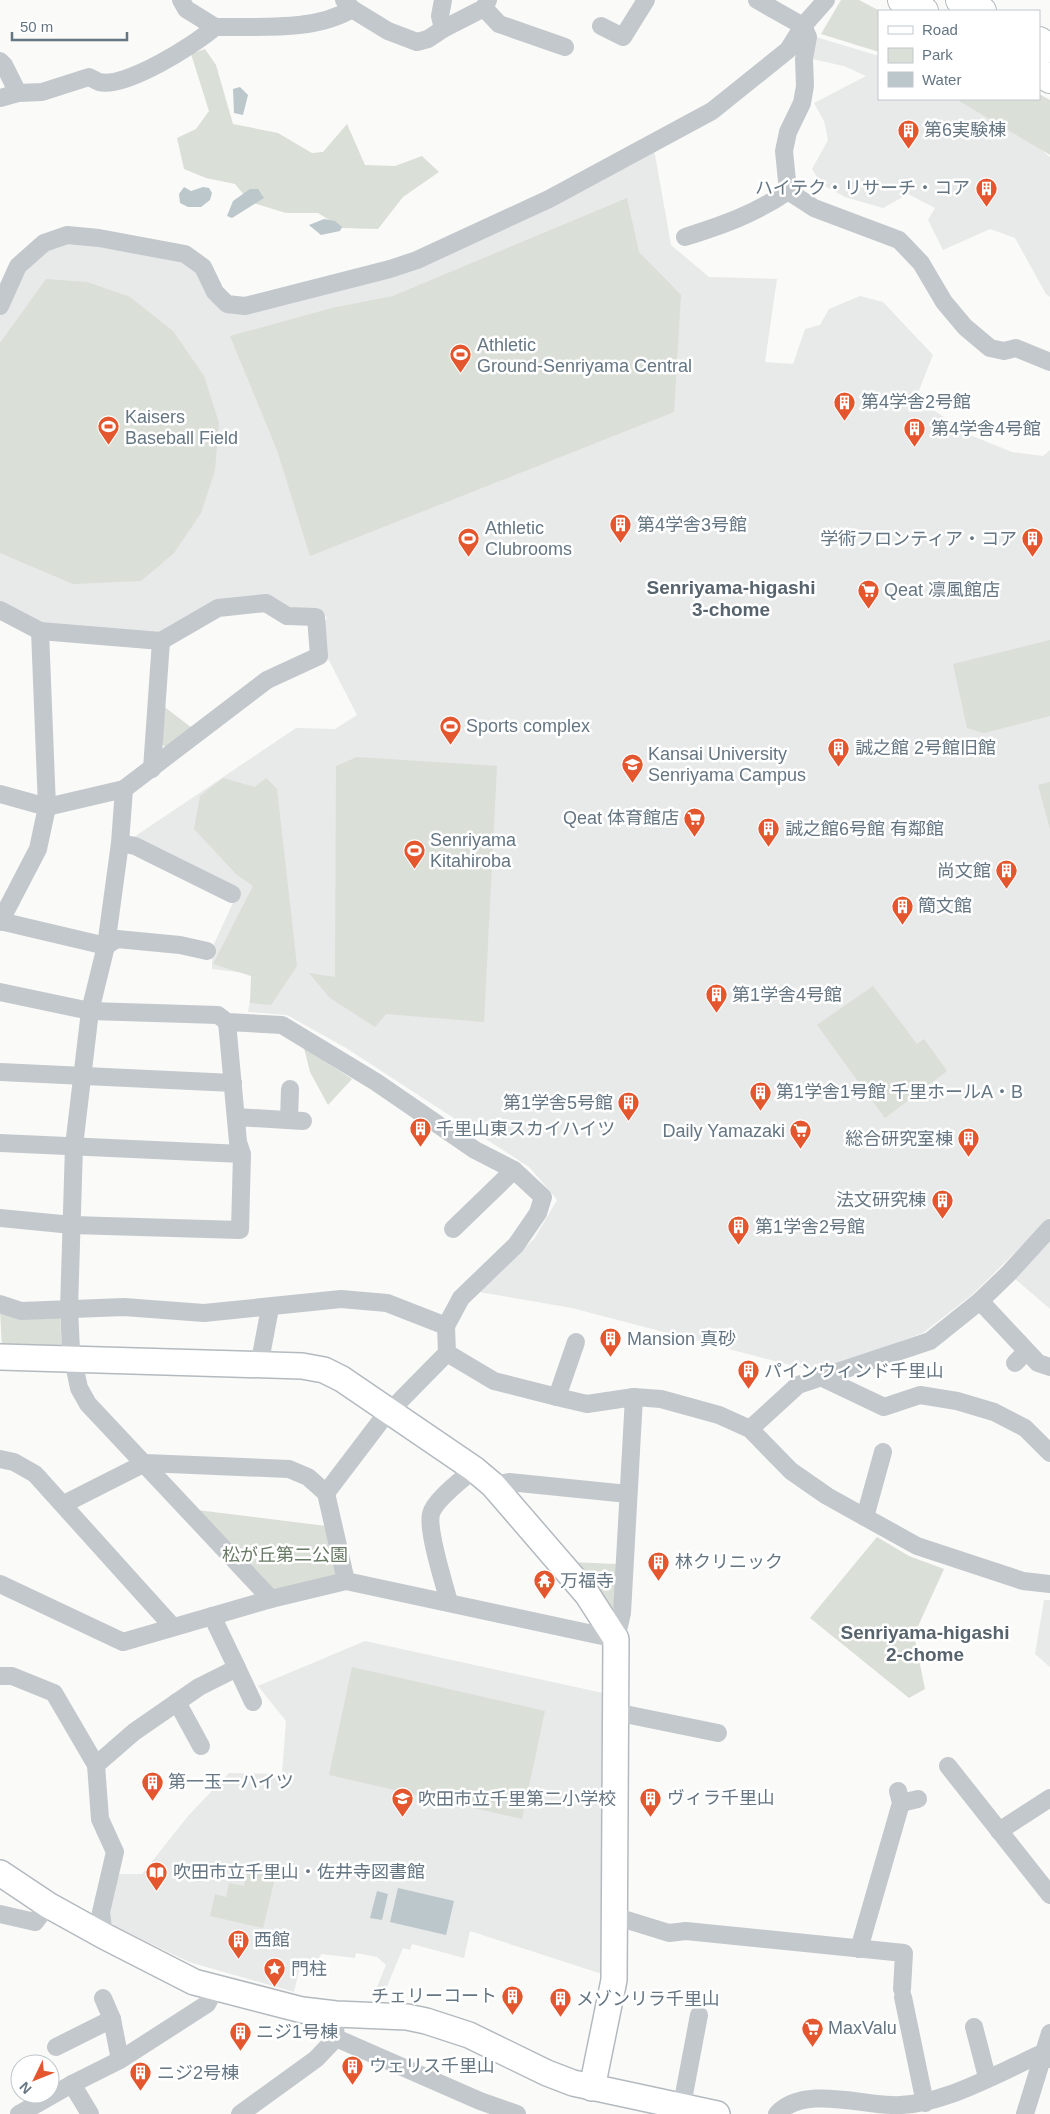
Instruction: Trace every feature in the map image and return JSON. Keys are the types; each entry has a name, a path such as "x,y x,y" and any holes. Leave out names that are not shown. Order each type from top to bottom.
{"highway":[{"path":"902,0 922,10"},
{"path":"960,0 980,10"}],"street":[{"path":"181,0 186,8 215,27"},
{"path":"443,0 440,16 443,29"},
{"path":"601,26 623,37 646,0"},
{"path":"757,0 803,26 808,38 804,58 805,86 802,103 788,132 784,150 788,191"},
{"path":"0,306 18,266 44,243 67,236 99,238 185,254 202,267 215,292 227,304 244,306 390,269 417,260 549,199 712,111 788,50 803,26 826,0"},
{"path":"0,98 18,93 42,92 88,77 101,83 125,78 159,65 215,27 314,24 342,14 348,4 388,30 417,42 428,40 486,4 499,24 565,47"},
{"path":"0,61 4,65 18,93"},
{"path":"685,237 726,224 764,208 788,191"},
{"path":"788,191 814,208 899,240 921,264 944,302 965,327 990,348 1004,351 1016,348 1050,362"},
{"path":"0,610 40,631 161,641 218,608 266,603 287,616 316,617 319,656 267,680 124,789 47,807 0,794"},
{"path":"40,631 47,807 38,849 0,921 106,946 117,939 180,945 207,951"},
{"path":"152,769 161,641"},
{"path":"124,789 120,843 106,946 90,1010 74,1146 70,1309 73,1360 79,1388 88,1404 271,1599"},
{"path":"120,843 136,846 232,894"},
{"path":"0,992 90,1010 218,1015 227,1022 282,1025 376,1082 475,1150 514,1170 543,1197 538,1213 516,1245 461,1298 446,1326 447,1353 389,1411 326,1493"},
{"path":"0,1218 72,1225 240,1230 242,1154 238,1142 227,1022"},
{"path":"0,1072 233,1083"},
{"path":"236,1117 296,1121 290,1089"},
{"path":"0,1142 242,1154"},
{"path":"453,1229 514,1170"},
{"path":"750,1429 798,1385 930,1341 980,1301 1008,1274 1050,1228"},
{"path":"0,1304 21,1311 124,1307 204,1313 270,1308 341,1299 387,1303 446,1326"},
{"path":"980,1301 1021,1357 1050,1367"},
{"path":"259,1366 270,1308"},
{"path":"557,1397 576,1342"},
{"path":"447,1353 494,1381 557,1397 588,1404 634,1397 661,1399 720,1415 750,1429 791,1471 827,1496 918,1546 1023,1580 1050,1584"},
{"path":"0,1357 302,1366 324,1370 342,1379 474,1469 493,1485 587,1594 616,1638"},
{"path":"823,1378 884,1407 920,1395 957,1401 994,1412 1025,1428 1050,1452"},
{"path":"592,2088 614,1980 616,1638 622,1613 634,1397"},
{"path":"865,1517 883,1452"},
{"path":"0,1459 14,1462 35,1474 173,1627"},
{"path":"64,1504 145,1463 289,1470 308,1477 326,1493 346,1581"},
{"path":"449,1602 431,1532 431,1514 439,1501 474,1469"},
{"path":"493,1485 509,1482 628,1494"},
{"path":"0,1584 123,1642 271,1599 346,1581 616,1638"},
{"path":"212,1616 253,1702"},
{"path":"96,1765 134,1732 177,1702 199,1687 237,1668"},
{"path":"0,1676 12,1676 54,1693 96,1765 100,1819 114,1852 102,1912 104,1936"},
{"path":"177,1702 201,1746"},
{"path":"616,1712 718,1732"},
{"path":"948,1766 1050,1895"},
{"path":"859,1949 906,1798"},
{"path":"1000,1831 1050,1798"},
{"path":"0,1873 48,1905 194,1982 284,2006 336,2026 480,2107 517,2114"},
{"path":"0,1914 35,1922 48,1905"},
{"path":"614,1916 669,1933 686,1931 904,1953 903,1993 925,2103"},
{"path":"19,2114 120,2060 207,2004 215,1989"},
{"path":"103,1998 112,2019 120,2060"},
{"path":"682,2105 699,2015"},
{"path":"336,2026 407,2017 426,2021 469,2035 547,2073 592,2088 682,2105 717,2114"},
{"path":"56,2047 112,2019"},
{"path":"240,2114 316,2059 336,2026"},
{"path":"974,2027 988,2078"},
{"path":"1025,2114 1047,2055 1050,2033"},
{"path":"777,2114 784,2107 795,2102 816,2099 840,2099 892,2106 925,2103 1047,2055"},
{"path":"72,2084 90,2114"}],"shaded area":[{"path":"816,37 878,56 878,100 961,100 1038,147 1050,157 1050,297 1046,294 1015,238 990,229 943,250 928,220 935,208 908,194 883,208 845,197 821,184 812,169 828,140 824,121 814,103 866,76 844,66 812,59"},
{"name":"Kansai University Senriyama Campus","path":"654,149 671,245 709,277 777,279 765,362 793,364 805,329 820,325 829,309 860,296 883,302 933,355 916,398 970,435 1012,452 1043,456 1050,450 1050,1218 973,1294 923,1333 817,1372 572,1308 479,1292 534,1239 557,1200 550,1191 529,1167 346,1048 287,1015 248,1012 254,974 212,969 212,948 238,892 134,837 296,728 335,729 357,715 322,647 323,624 327,618 319,608 290,611 268,597 160,634 31,623 0,605 0,316 8,304 21,269 46,248 65,242 181,258 197,268 212,301 227,311 369,280"},
{"path":"1050,1239 1050,1309 1015,1279"},
{"path":"1044,1600 1050,1600 1050,1667 1035,1654"},
{"name":"吹田市立千里第二小学校","path":"365,1641 603,1693 602,1974 470,1931 464,1958 412,1944 410,1950 403,1948 385,1991 377,1987 386,1965 377,1957 356,1953 355,1958 321,1954 319,1961 302,1958 294,1992 189,1962 114,1926 108,1919 116,1874 142,1874 188,1816 229,1773 282,1774 286,1721 258,1686"}],"green space":[{"path":"841,0 859,0 878,10 878,52 821,34"},
{"path":"205,49 216,65 233,124 278,133 312,153 323,152 347,124 365,165 395,166 422,156 439,172 403,197 378,229 342,228 318,213 286,213 250,202 235,184 206,178 184,169 177,138 196,129 209,111 191,54"},
{"path":"1040,95 1050,100 1050,155 958,100 1040,100"},
{"name":"Athletic Ground-Senriyama Central","path":"627,198 639,252 681,295 674,412 310,556 277,450 230,336 332,308 393,296"},
{"name":"Kaisers Baseball Field","path":"46,279 87,282 130,297 173,331 204,376 219,423 215,470 201,513 174,553 141,581 73,584 0,553 0,343"},
{"path":"1050,640 1050,716 984,733 967,728 953,664"},
{"path":"162,705 192,728 166,747 160,743"},
{"name":"Senriyama Kitahiroba","path":"357,757 497,766 484,1022 386,1014 375,1027 330,998 309,973 335,977 336,766"},
{"path":"223,778 255,787 266,778 277,789 297,966 271,1005 250,1003 251,976 213,964 253,886 237,875 194,829 200,796"},
{"path":"1050,782 1050,829 1038,785"},
{"path":"873,986 917,1044 924,1039 947,1071 885,1118 817,1025"},
{"path":"304,1048 352,1079 328,1105 310,1072"},
{"path":"0,1310 60,1318 62,1349 2,1350"},
{"name":"松が丘第二公園","path":"197,1510 326,1526 339,1572 335,1576 276,1592"},
{"path":"877,1537 909,1556 944,1569 914,1635 925,1689 909,1698 810,1618"},
{"path":"570,1562 617,1564 615,1606 610,1610"},
{"path":"352,1667 545,1711 522,1819 329,1775"},
{"path":"248,1867 276,1874 263,1928 210,1916 215,1894 226,1897 229,1883 244,1886"}],"water":[{"path":"240,87 248,95 243,115 234,113 233,89"},
{"path":"184,187 191,191 203,187 209,188 212,193 210,200 201,207 188,207 180,203 179,194"},
{"path":"250,189 258,189 264,198 232,218 227,216 233,201"},
{"path":"324,219 335,221 342,227 340,231 321,235 309,225"},
{"path":"398,1888 454,1901 446,1935 390,1922"},
{"path":"377,1891 388,1894 382,1920 370,1918"}],"place":[{"name":"第6実験棟","path":"908,149"},
{"name":"ハイテク・リサーチ・コア","path":"986,207"},
{"name":"Athletic Ground-Senriyama Central","path":"461,374"},
{"name":"第4学舎2号館","path":"845,421"},
{"name":"Kaisers Baseball Field","path":"109,446"},
{"name":"第4学舎4号館","path":"915,448"},
{"name":"第4学舎3号館","path":"621,544"},
{"name":"Athletic Clubrooms","path":"469,557"},
{"name":"学術フロンティア・コア","path":"1033,558"},
{"name":"Qeat 凛風館店","path":"868,609"},
{"name":"Sports complex","path":"450,745"},
{"name":"誠之館 2号館旧館","path":"839,767"},
{"name":"Kansai University Senriyama Campus","path":"632,783"},
{"name":"Qeat 体育館店","path":"695,837"},
{"name":"誠之館6号館 有鄰館","path":"769,848"},
{"name":"Senriyama Kitahiroba","path":"414,869"},
{"name":"尚文館","path":"1007,890"},
{"name":"簡文館","path":"902,925"},
{"name":"第1学舎4号館","path":"716,1014"},
{"name":"第1学舎1号館 千里ホールA・B","path":"760,1111"},
{"name":"第1学舎5号館","path":"629,1122"},
{"name":"千里山東スカイハイツ","path":"420,1148"},
{"name":"Daily Yamazaki","path":"801,1150"},
{"name":"総合研究室棟","path":"969,1158"},
{"name":"法文研究棟","path":"942,1219"},
{"name":"第1学舎2号館","path":"739,1246"},
{"name":"Mansion 真砂","path":"611,1358"},
{"name":"パインウィンド千里山","path":"748,1390"},
{"name":"林クリニック","path":"659,1581"},
{"name":"万福寺","path":"544,1600"},
{"name":"第一玉一ハイツ","path":"152,1801"},
{"name":"ヴィラ千里山","path":"651,1817"},
{"name":"吹田市立千里第二小学校","path":"402,1818"},
{"name":"吹田市立千里山・佐井寺図書館","path":"157,1891"},
{"name":"西館","path":"238,1959"},
{"name":"門柱","path":"275,1988"},
{"name":"チェリーコート","path":"513,2015"},
{"name":"メゾンリラ千里山","path":"560,2018"},
{"name":"MaxValu","path":"812,2047"},
{"name":"ニジ1号棟","path":"240,2051"},
{"name":"ウェリス千里山","path":"353,2085"},
{"name":"ニジ2号棟","path":"141,2092"}],"district":[{"name":"Senriyama-higashi 3-chome","path":"731,598"},
{"name":"Senriyama-higashi 2-chome","path":"925,1643"}]}
